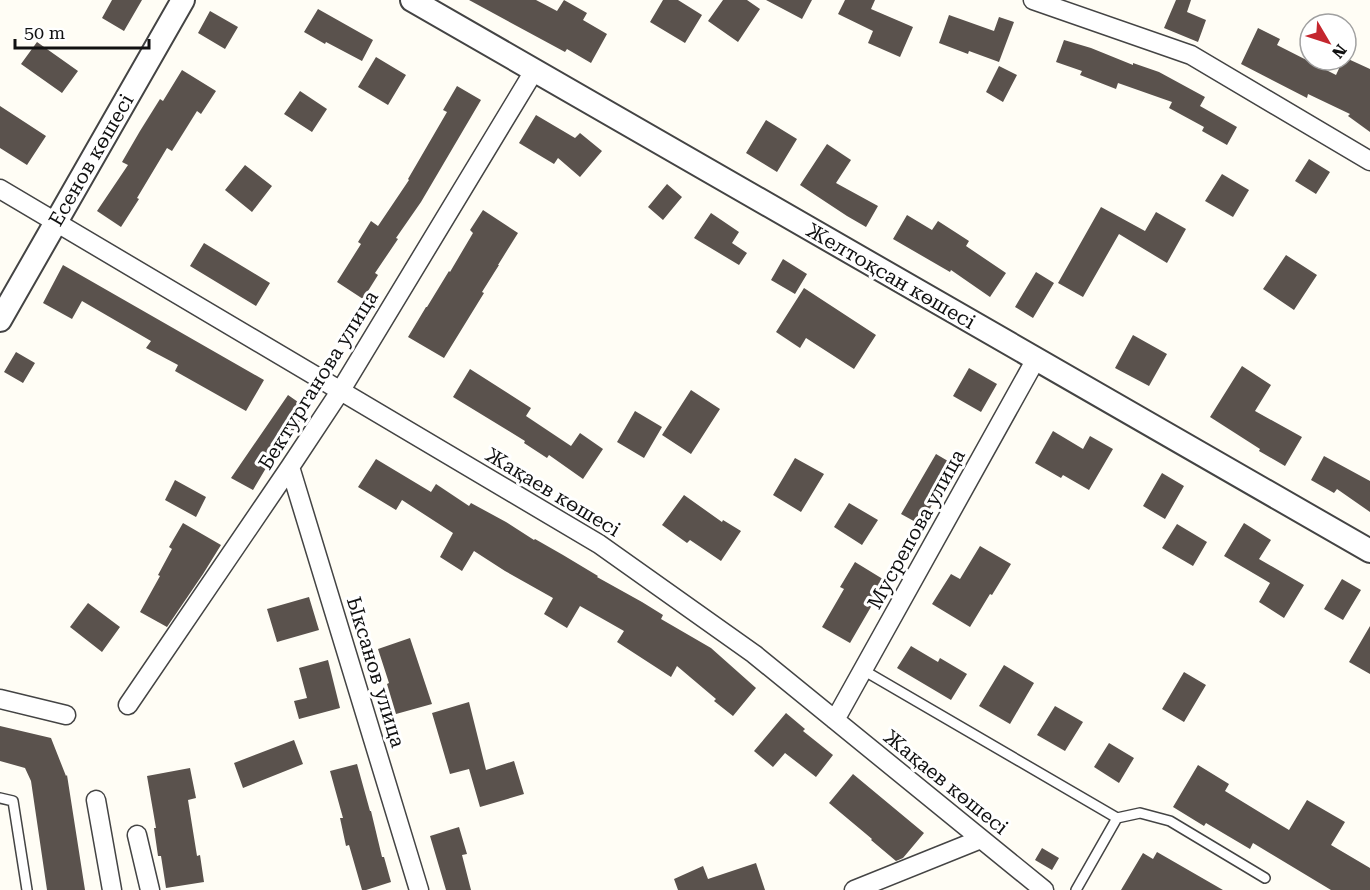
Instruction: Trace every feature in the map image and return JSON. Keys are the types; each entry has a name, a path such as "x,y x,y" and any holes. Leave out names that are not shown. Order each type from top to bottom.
{"street":[{"name":"Есенов көшесі","path":"0,320 183,0"},
{"name":"Желтоқсан көшесі","path":"412,0 1370,551"},
{"path":"1033,0 1191,55 1370,161"},
{"name":"Бектурганова улица","path":"128,705 340,390 534,71"},
{"name":"Жақаев көшесі","path":"0,189 599,544 754,654 1044,890"},
{"name":"Мусрепова улица","path":"835,720 1036,359"},
{"name":"Ыксанов улица","path":"290,467 419,890"},
{"path":"0,699 66,715"},
{"path":"96,800 112,890"},
{"path":"137,835 150,890"},
{"path":"854,890 981,839"}],"lane":[{"path":"863,670 1117,818 1140,813 1170,821 1265,878"},
{"path":"0,798 13,801 27,890"},
{"path":"1076,890 1117,818"}],"building":[{"path":"112,0 142,0 124,31 102,18"},
{"path":"469,0 536,0 557,11 564,0 587,13 583,20 607,34 591,63 567,49 565,52"},
{"path":"663,0 678,0 702,15 685,43 650,22"},
{"path":"723,0 747,0 760,9 738,42 708,21"},
{"path":"766,0 812,0 802,19"},
{"path":"845,0 875,0 871,9 913,27 900,57 868,43 873,31 838,14"},
{"path":"1176,0 1191,0 1187,12 1206,20 1198,42 1164,28"},
{"path":"318,9 373,40 362,61 304,32"},
{"path":"210,11 238,27 225,49 198,33"},
{"path":"949,15 994,31 999,17 1014,22 999,62 939,43"},
{"path":"1258,28 1280,39 1277,45 1298,56 1298,72 1330,72 1336,75 1337,72 1358,72 1358,64 1370,69 1370,132 1348,116 1350,114 1308,94 1307,98 1241,64"},
{"path":"1064,40 1159,72 1205,97 1200,106 1237,127 1227,145 1202,131 1204,127 1169,108 1172,102 1118,83 1116,89 1080,75 1082,71 1056,62"},
{"path":"37,42 78,71 62,93 21,64"},
{"path":"376,57 406,75 388,105 358,87"},
{"path":"999,66 1017,75 1003,102 986,92"},
{"path":"182,70 216,91 201,114 197,111 172,151 167,148 121,227 97,211 128,165 122,162 140,131 160,99 163,101"},
{"path":"457,86 481,100 421,202 375,273 378,275 363,299 337,282 361,244 358,242 371,221 378,226 409,180 447,112 443,110"},
{"path":"300,91 327,109 312,132 284,114"},
{"path":"0,106 46,136 27,165 0,148"},
{"path":"536,115 575,138 580,133 602,151 580,177 558,158 554,164 519,143"},
{"path":"766,120 797,139 777,172 746,153"},
{"path":"827,144 851,160 836,183 878,206 866,227 800,185"},
{"path":"1309,159 1330,172 1316,194 1295,181"},
{"path":"245,165 272,186 252,212 225,190"},
{"path":"1222,174 1249,190 1233,217 1205,201"},
{"path":"667,184 682,197 663,220 648,207"},
{"path":"1101,207 1145,231 1156,212 1186,229 1167,263 1119,234 1083,297 1058,283"},
{"path":"483,210 518,233 444,358 408,337 450,272 473,233 470,230"},
{"path":"711,213 739,232 732,243 747,253 739,265 694,238"},
{"path":"907,215 932,230 938,221 969,241 966,246 1006,273 990,297 951,270 950,272 893,239"},
{"path":"204,243 270,283 256,306 190,266"},
{"path":"1286,255 1317,275 1294,310 1263,289"},
{"path":"783,259 807,274 795,294 771,280"},
{"path":"63,265 264,380 246,411 175,371 178,365 146,348 151,341 82,301 72,319 43,303"},
{"path":"1036,272 1054,283 1033,318 1015,307"},
{"path":"804,288 876,335 854,369 806,338 800,348 776,332"},
{"path":"1133,335 1167,354 1149,386 1115,368"},
{"path":"16,352 35,363 23,383 4,372"},
{"path":"1242,366 1271,385 1255,411 1302,437 1285,466 1210,417"},
{"path":"969,368 997,384 981,412 953,396"},
{"path":"470,369 531,408 526,416 571,446 580,433 603,449 583,479 549,455 547,458 524,443 525,441 453,397"},
{"path":"691,390 720,409 691,454 662,435"},
{"path":"288,395 308,409 285,443 282,441 253,490 231,478"},
{"path":"635,411 662,427 644,458 617,442"},
{"path":"1053,431 1083,449 1090,436 1113,449 1089,490 1035,463"},
{"path":"936,454 953,464 931,499 934,501 921,525 901,514"},
{"path":"1324,456 1370,481 1370,512 1337,489 1334,493 1311,480"},
{"path":"795,458 824,474 801,512 773,495"},
{"path":"376,459 431,492 436,484 469,506 471,503 506,522 642,602 663,615 661,619 711,648 756,688 733,716 677,666 671,677 617,642 624,631 580,606 567,628 544,614 553,598 474,551 462,571 440,557 453,533 402,500 396,510 358,487"},
{"path":"1162,473 1184,486 1165,519 1143,506"},
{"path":"175,480 206,497 196,517 165,500"},
{"path":"684,495 722,522 723,520 741,531 721,561 690,540 687,543 662,525"},
{"path":"849,503 878,520 862,545 834,527"},
{"path":"183,523 221,545 167,627 140,612 160,576 158,575 172,549 169,547"},
{"path":"1244,523 1271,540 1259,559 1304,585 1284,618 1259,602 1270,583 1224,556"},
{"path":"1177,524 1207,542 1193,566 1162,548"},
{"path":"980,546 1011,564 970,627 932,604 951,574 960,579"},
{"path":"855,562 886,581 850,643 822,627 844,589 840,587"},
{"path":"1342,579 1361,590 1343,620 1324,609"},
{"path":"309,597 319,630 277,642 267,609"},
{"path":"88,603 120,627 102,652 70,627"},
{"path":"1370,626 1370,674 1349,662"},
{"path":"410,638 432,704 396,714 378,649"},
{"path":"911,646 938,662 940,658 967,674 951,700 897,668"},
{"path":"328,660 340,708 299,719 294,701 307,698 299,668"},
{"path":"1004,665 1034,683 1010,724 979,706"},
{"path":"1184,672 1206,685 1184,722 1162,709"},
{"path":"469,702 486,770 514,761 524,794 480,807 469,769 450,774 432,713"},
{"path":"1055,706 1083,722 1065,751 1037,735"},
{"path":"786,713 805,729 803,731 833,755 816,777 785,753 773,767 754,751"},
{"path":"0,726 51,738 67,775 85,890 47,890 31,781 25,768 0,761"},
{"path":"294,740 303,764 243,788 234,763"},
{"path":"1109,743 1134,758 1119,783 1094,767"},
{"path":"357,764 391,882 366,890 362,890 349,845 346,846 340,818 343,818 330,771"},
{"path":"1198,765 1229,784 1225,791 1289,830 1307,800 1345,822 1331,845 1370,868 1370,890 1331,890 1253,843 1250,849 1206,823 1204,826 1173,807"},
{"path":"190,768 196,798 188,800 197,856 200,855 204,882 166,888 161,856 158,856 154,828 156,828 147,776"},
{"path":"853,774 924,833 903,858 896,861 829,803"},
{"path":"459,827 467,854 462,855 471,890 446,890 430,836"},
{"path":"1042,848 1059,858 1052,870 1035,860"},
{"path":"1157,852 1223,890 1121,890 1143,853 1153,859"},
{"path":"756,863 765,890 678,890 674,879 703,866 708,879"}]}
